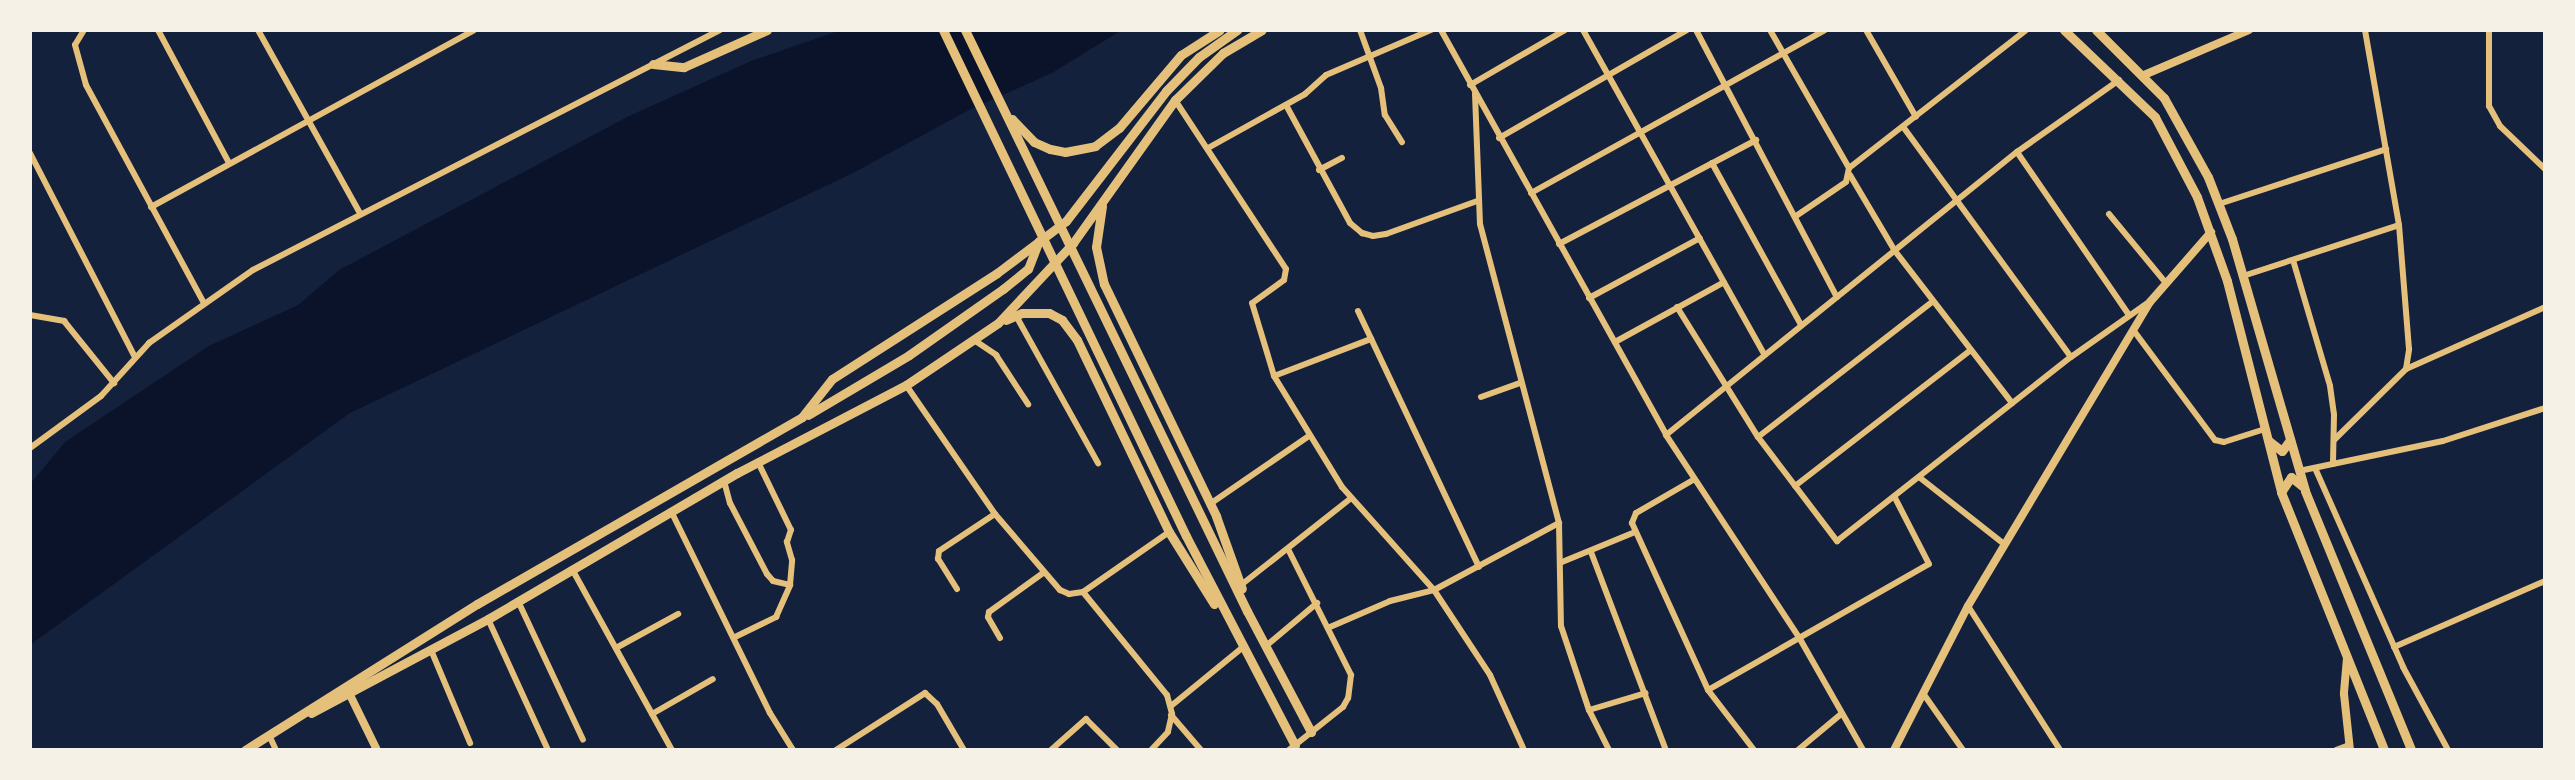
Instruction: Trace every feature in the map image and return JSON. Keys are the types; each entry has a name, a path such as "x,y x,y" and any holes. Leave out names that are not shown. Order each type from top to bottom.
{"main road":[{"path":"652,64 684,67 767,30"},
{"path":"943,30 1292,747"},
{"path":"965,30 1198,510 1311,732"},
{"path":"997,98 1034,142 1065,152 1083,151 1106,139 1181,55 1220,30"},
{"path":"793,423 810,409 832,379 929,319 1066,221 1184,72 1237,30"},
{"path":"295,719 350,695 488,619 758,462 906,385 1014,314 1073,243 1110,187 1174,100 1223,53 1262,30"},
{"path":"2064,30 2120,80 2169,137 2211,232 2281,492 2384,750"},
{"path":"2096,30 2145,75 2181,124 2219,204 2243,276 2305,490 2411,750"},
{"path":"1110,187 1096,227 1096,247 1104,284 1210,504 1258,631"},
{"path":"245,750 477,604 909,355 990,299 1034,260 1039,238 1029,206"},
{"path":"1014,314 1049,313 1062,320 1077,340 1169,532 1241,644"},
{"path":"2266,434 2282,451 2290,440"},
{"path":"2281,492 2291,477 2297,478 2305,490"}],"street":[{"path":"84,30 75,45 79,69 204,303"},
{"path":"158,30 230,163"},
{"path":"258,30 360,213"},
{"path":"152,207 474,30"},
{"path":"30,448 114,383 135,357 204,303 281,254 720,30"},
{"path":"1360,30 1372,57 1385,115 1402,142"},
{"path":"1208,148 1287,105 1326,75 1372,57 1392,44 1431,30"},
{"path":"1441,30 1666,435 1693,480 1800,639 1863,750"},
{"path":"1470,85 1565,30"},
{"path":"1583,30 1764,354"},
{"path":"1499,138 1687,30"},
{"path":"1696,30 1837,297"},
{"path":"1770,30 1895,251 2012,403"},
{"path":"1531,193 1825,30"},
{"path":"1866,30 1916,117"},
{"path":"1796,216 1846,182 1850,172 1964,75 2025,30"},
{"path":"2145,75 2249,30"},
{"path":"2365,30 2399,225 2408,329 2406,369"},
{"path":"2489,30 2489,106 2500,126 2545,169"},
{"path":"1666,435 2017,152 2120,80"},
{"path":"1475,94 1477,201 1484,248 1559,523 1562,562 1561,626 1589,710 1609,750"},
{"path":"1174,100 1208,148 1286,269 1284,280 1252,303 1274,376 1309,436 1351,498 1434,590 1490,675 1524,750"},
{"path":"1287,105 1319,170 1350,223 1373,236 1477,201"},
{"path":"1904,128 2071,357"},
{"path":"1559,244 1756,140"},
{"path":"2219,204 2386,149"},
{"path":"2017,152 2129,315"},
{"path":"30,153 135,357"},
{"path":"1319,170 1342,158"},
{"path":"1712,163 1802,325"},
{"path":"2109,213 2165,282"},
{"path":"2243,276 2399,225"},
{"path":"1894,750 1925,696 1968,606 2150,302 2165,282 2211,232"},
{"path":"1589,298 1700,238"},
{"path":"2293,260 2330,386 2334,440 2333,464"},
{"path":"1615,342 1724,282"},
{"path":"1758,437 1932,302"},
{"path":"1677,307 1758,437 1837,541 2071,357 2150,302"},
{"path":"2334,440 2406,369 2545,307"},
{"path":"1358,311 1479,567"},
{"path":"1014,314 1098,463"},
{"path":"30,315 64,321 114,383"},
{"path":"2134,331 2215,440 2224,442 2266,434"},
{"path":"1274,376 1371,339"},
{"path":"974,340 1000,360 1028,404"},
{"path":"1795,486 1971,350"},
{"path":"1481,397 1520,384"},
{"path":"906,385 995,514 1043,573 1069,594 1083,592 1169,532"},
{"path":"2299,471 2444,441 2545,408"},
{"path":"1210,504 1309,436"},
{"path":"735,637 776,617 790,585 792,560 787,542 791,530 758,462"},
{"path":"2315,468 2394,647 2448,750"},
{"path":"1919,477 2004,544"},
{"path":"1693,480 1632,516 1635,532 1708,690 1754,750"},
{"path":"724,481 730,503 767,574 773,581 790,585"},
{"path":"1708,690 1929,564 1894,496"},
{"path":"1241,585 1351,498"},
{"path":"671,511 735,637 770,713 793,750"},
{"path":"957,589 938,559 939,551 995,514"},
{"path":"1330,627 1390,601 1434,590 1559,523"},
{"path":"1562,562 1635,532"},
{"path":"1288,549 1347,662 1351,688 1343,707 1292,747"},
{"path":"1591,552 1666,750"},
{"path":"572,569 672,750"},
{"path":"1000,638 988,618 989,612 1043,573"},
{"path":"2394,647 2545,581"},
{"path":"1083,592 1160,686 1171,706 1168,732 1151,750"},
{"path":"518,601 583,740"},
{"path":"1266,646 1317,603"},
{"path":"1968,606 2060,750"},
{"path":"616,648 678,614"},
{"path":"488,619 548,750"},
{"path":"1171,706 1241,644"},
{"path":"431,650 470,743"},
{"path":"2336,750 2349,748 2344,694 2347,658"},
{"path":"652,714 713,679"},
{"path":"836,750 925,693 937,705 964,750"},
{"path":"1589,710 1646,693"},
{"path":"350,695 377,750"},
{"path":"1925,696 1963,750"},
{"path":"1798,750 1841,714"},
{"path":"1171,715 1201,750"},
{"path":"1051,750 1086,719 1117,750"},
{"path":"269,735 276,750"}],"water":[{"path":"841,30 1122,30 1052,73 969,110 855,172 350,413 30,645 30,484 65,442 209,346 298,305 339,270 629,116 751,61"}]}
